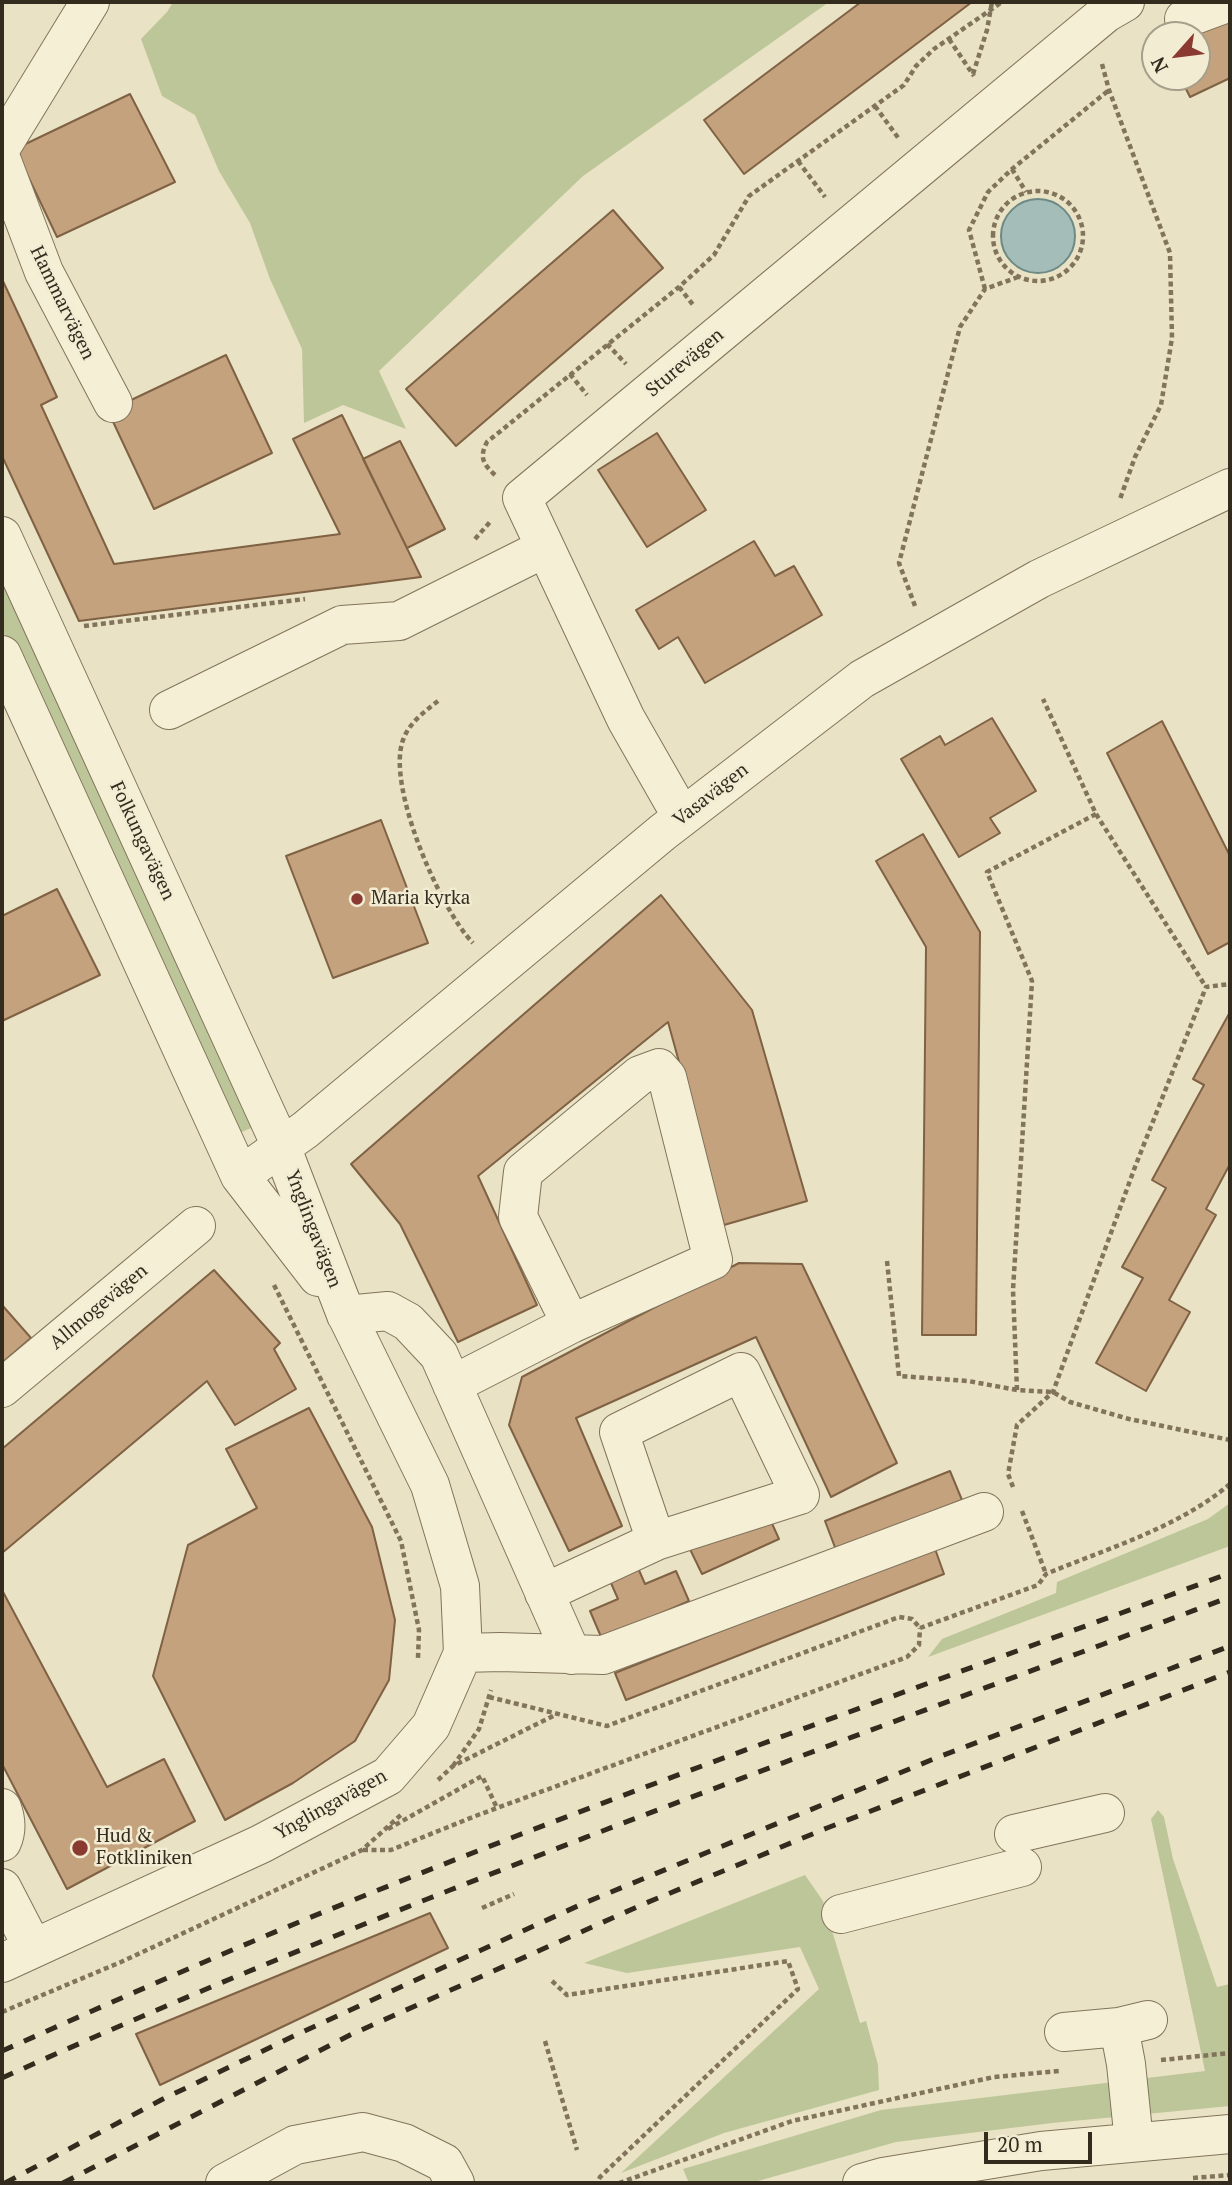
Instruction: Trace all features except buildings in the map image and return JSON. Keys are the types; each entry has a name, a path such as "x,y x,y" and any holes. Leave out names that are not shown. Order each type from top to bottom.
{"street":[{"path":"2,146 90,2"},
{"path":"1184,19 1230,2"},
{"name":"Sturevägen","path":"507,505 1116,7"},
{"name":"Hammarvägen","path":"2,161 44,272 113,403"},
{"name":"Vasavägen","path":"240,1176 305,1130 682,817 862,679 1039,579 1230,488"},
{"path":"507,505 545,548 626,719 682,817"},
{"name":"Folkungavägen","path":"2,537 281,1146"},
{"path":"169,710 342,625 399,621 545,548"},
{"path":"2,655 240,1176"},
{"path":"452,1385 571,1324 713,1260 667,1077 659,1068 640,1075 523,1172 518,1217 571,1324"},
{"name":"Ynglingavägen","path":"17,1956 261,1844 388,1776 431,1726 463,1653 460,1586 430,1485 346,1313 281,1146"},
{"name":"Ynglingavägen","path":"240,1176 346,1313"},
{"name":"Allmogevägen","path":"2,1388 196,1226"},
{"path":"346,1313 388,1311 408,1322 439,1355 572,1656"},
{"path":"544,1593 656,1541 800,1495 741,1372 620,1432 656,1541"},
{"path":"463,1653 603,1656 984,1512"},
{"path":"2,1808 5,1836 2,1842"},
{"path":"841,1914 1018,1850 1105,1813"},
{"path":"2,1888 17,1956"},
{"path":"1063,2032 1133,2024 1126,2064 1134,2142"},
{"path":"225,2183 295,2145 363,2132 404,2143 464,2176"},
{"path":"862,2183 883,2177 1041,2151 1230,2134"}],"path":[{"path":"972,75 992,2"},
{"path":"473,541 507,505 482,459 487,442 679,287 714,255 749,196 904,85 915,66 1002,2"},
{"path":"1116,7 1098,51 1109,90 1170,253 1171,338 1161,405 1135,457 1118,506"},
{"path":"949,39 980,86"},
{"path":"985,289 969,230 988,192 1012,169 1109,90"},
{"path":"875,106 905,148"},
{"path":"798,161 833,207"},
{"path":"1012,169 1026,192"},
{"path":"1026,192 1054,194 1067,201 1077,212 1083,240 1080,254 1072,266 1060,276 1032,281 1018,277 1006,268 997,254 993,239 1001,210 1012,199 1026,192"},
{"path":"917,614 899,563 960,327 985,289 1018,277"},
{"path":"679,287 701,315"},
{"path":"607,344 633,372"},
{"path":"570,374 593,404"},
{"path":"73,627 306,599"},
{"path":"1043,699 1096,814 1206,987"},
{"path":"438,701 415,719 402,741 400,766 411,828 429,871 463,932 481,951"},
{"path":"1017,1390 1013,1290 1031,981 987,872 1096,814"},
{"path":"1206,987 1230,984"},
{"path":"1046,1574 1008,1474 1017,1424 1053,1392 1135,1167 1206,987"},
{"path":"887,1261 899,1376 968,1381 1017,1390 1053,1392 1070,1402 1129,1419 1230,1440"},
{"path":"272,1282 401,1541 419,1630 417,1665"},
{"path":"920,1628 1038,1585 1046,1574 1180,1518 1210,1501 1230,1484"},
{"path":"362,1850 391,1850 478,1815 907,1657 919,1645 920,1628 912,1619 899,1617 607,1726 489,1697"},
{"path":"381,1833 482,1776 497,1808"},
{"path":"482,1908 514,1895"},
{"path":"552,1981 567,1995 788,1961 798,1989 600,2177 597,2183"},
{"path":"544,2041 577,2150"},
{"path":"1126,2064 1230,2053"},
{"path":"619,2183 792,2121 994,2077 1060,2071"}],"green space":[{"path":"173,2 829,2 583,176 379,371 406,429 343,405 304,423 302,349 270,279 250,223 219,171 195,115 162,96 141,39"},
{"path":"2,583 256,1126 237,1134 2,629"},
{"path":"1230,1503 1230,1546 928,1657 942,1639 1056,1593 1057,1582 1208,1519"},
{"path":"1158,1810 1164,1817 1173,1859 1217,1987 1230,1984 1230,2106 1052,2123 896,2142 751,2183 689,2183 683,2169 881,2110 1205,2071 1151,1819"},
{"path":"805,1875 823,1901 860,2023 866,2021 878,2065 879,2090 724,2133 621,2173 819,1989 800,1947 627,1973 584,1963"}],"water":[{"path":"1038,199 1052,202 1064,210 1072,222 1075,236 1072,250 1064,262 1052,270 1038,273 1024,270 1012,262 1004,250 1001,236 1004,222 1012,210 1024,202"}],"railway":[{"path":"2,2051 271,1934 469,1854 685,1772 1230,1573"},
{"path":"2,2078 305,1948 458,1887 766,1769 1230,1597"},
{"path":"5,2183 161,2100 582,1904 936,1758 1230,1646"},
{"path":"63,2183 350,2035 646,1903 827,1828 1230,1672"}],"place":[{"name":"Maria kyrka","path":"357,899"},
{"name":"Hud & Fotkliniken","path":"80,1848"}]}
